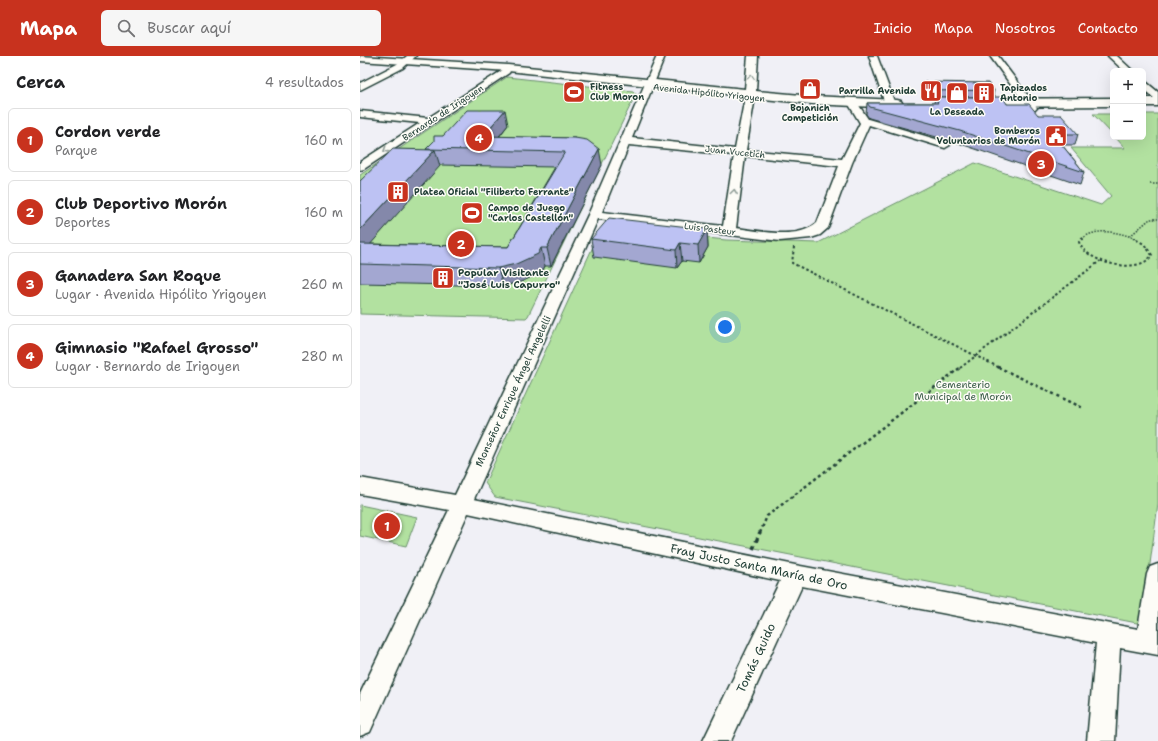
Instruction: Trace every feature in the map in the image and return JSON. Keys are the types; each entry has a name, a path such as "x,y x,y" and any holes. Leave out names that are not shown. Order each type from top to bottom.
{"main road":[{"path":"750,95 753,56"},
{"name":"Avenida Hipólito Yrigoyen","path":"360,58 375,60 407,60 854,105 907,106 890,104 854,105"},
{"name":"Bernardo de Irigoyen","path":"507,70 519,60"},
{"path":"1031,106 1110,102"},
{"path":"1146,102 1158,102"},
{"path":"968,106 1110,108"},
{"path":"1146,108 1158,108"}],"street":[{"name":"Monseñor Enrique Ángel Angelelli","path":"360,723 594,215 661,56"},
{"path":"872,56 890,104"},
{"path":"994,56 1031,106"},
{"path":"1112,56 1126,68"},
{"path":"360,87 407,60"},
{"name":"Bernardo de Irigoyen","path":"360,167 507,70"},
{"path":"1146,87 1158,97"},
{"path":"729,231 750,95"},
{"path":"854,105 865,121 944,145"},
{"path":"360,114 431,121"},
{"path":"846,163 865,121"},
{"name":"Juan Vucetich","path":"625,141 846,163"},
{"name":"Luis Pasteur","path":"594,215 780,237 795,237 815,232 823,225 846,163"},
{"name":"Fray Justo Santa María de Oro","path":"360,486 462,504 795,575 1153,643"},
{"path":"1153,643 1158,574"},
{"name":"Tomás Guido","path":"718,741 795,575"},
{"path":"1101,741 1109,634"}],"path":[{"path":"1150,184 1158,184"},
{"path":"1130,236 1150,220 1158,219"},
{"path":"1103,232 1130,236 1149,248 1152,255 1149,260 1140,264 1128,266 1100,261 1088,255 1081,248 1080,242 1083,237 1091,233 1103,232"},
{"path":"794,243 792,263 975,356 1083,408"},
{"path":"746,564 767,516 1100,261"}],"green space":[{"path":"507,77 633,91 636,94 528,316 526,318 360,314 360,175"},
{"path":"1093,114 1110,114 1110,132"},
{"name":"Cementerio Municipal de Morón","path":"1146,114 1158,114 1158,504 1142,624 495,497 485,483 602,227 726,240 818,243 975,163 1101,205 1111,196 1071,148 1125,148 1118,140 1146,140"},
{"path":"360,505 417,517 406,546 360,536"}],"building":[{"path":"925,82 988,83 994,90 929,91"},
{"path":"935,97 1003,97 1007,104 1029,104 1038,115 1061,115 1078,134 1053,134 1084,172 960,131 870,107 867,103 938,103"},
{"path":"467,110 505,110 483,136 575,138 587,140 599,149 547,248 541,248 538,254 516,264 498,268 360,264 360,244 508,247 565,152 426,149 434,141 434,136 443,136"},
{"path":"393,149 435,150 360,230 360,181"},
{"path":"609,218 707,229 698,245 680,243 676,250 591,239"}],"place":[{"name":"Bojanich Competición","path":"810,89"},
{"name":"Parrilla Avenida","path":"931,91"},
{"name":"Fitness Club Moron","path":"574,92"},
{"name":"La Deseada","path":"957,93"},
{"name":"Tapizados Antonio","path":"984,93"},
{"name":"Bomberos Voluntarios de Morón","path":"1056,136"},
{"name":"Gimnasio \"Rafael Grosso\"","path":"479,138"},
{"name":"Ganadera San Roque","path":"1041,164"},
{"name":"Platea Oficial \"Filiberto Ferrante\"","path":"398,192"},
{"name":"Campo de Juego \"Carlos Castellón\"","path":"472,213"},
{"name":"Club Deportivo Morón","path":"461,244"},
{"name":"Popular Visitante \"José Luis Capurro\"","path":"443,278"},
{"name":"Cordon verde","path":"387,526"}]}
